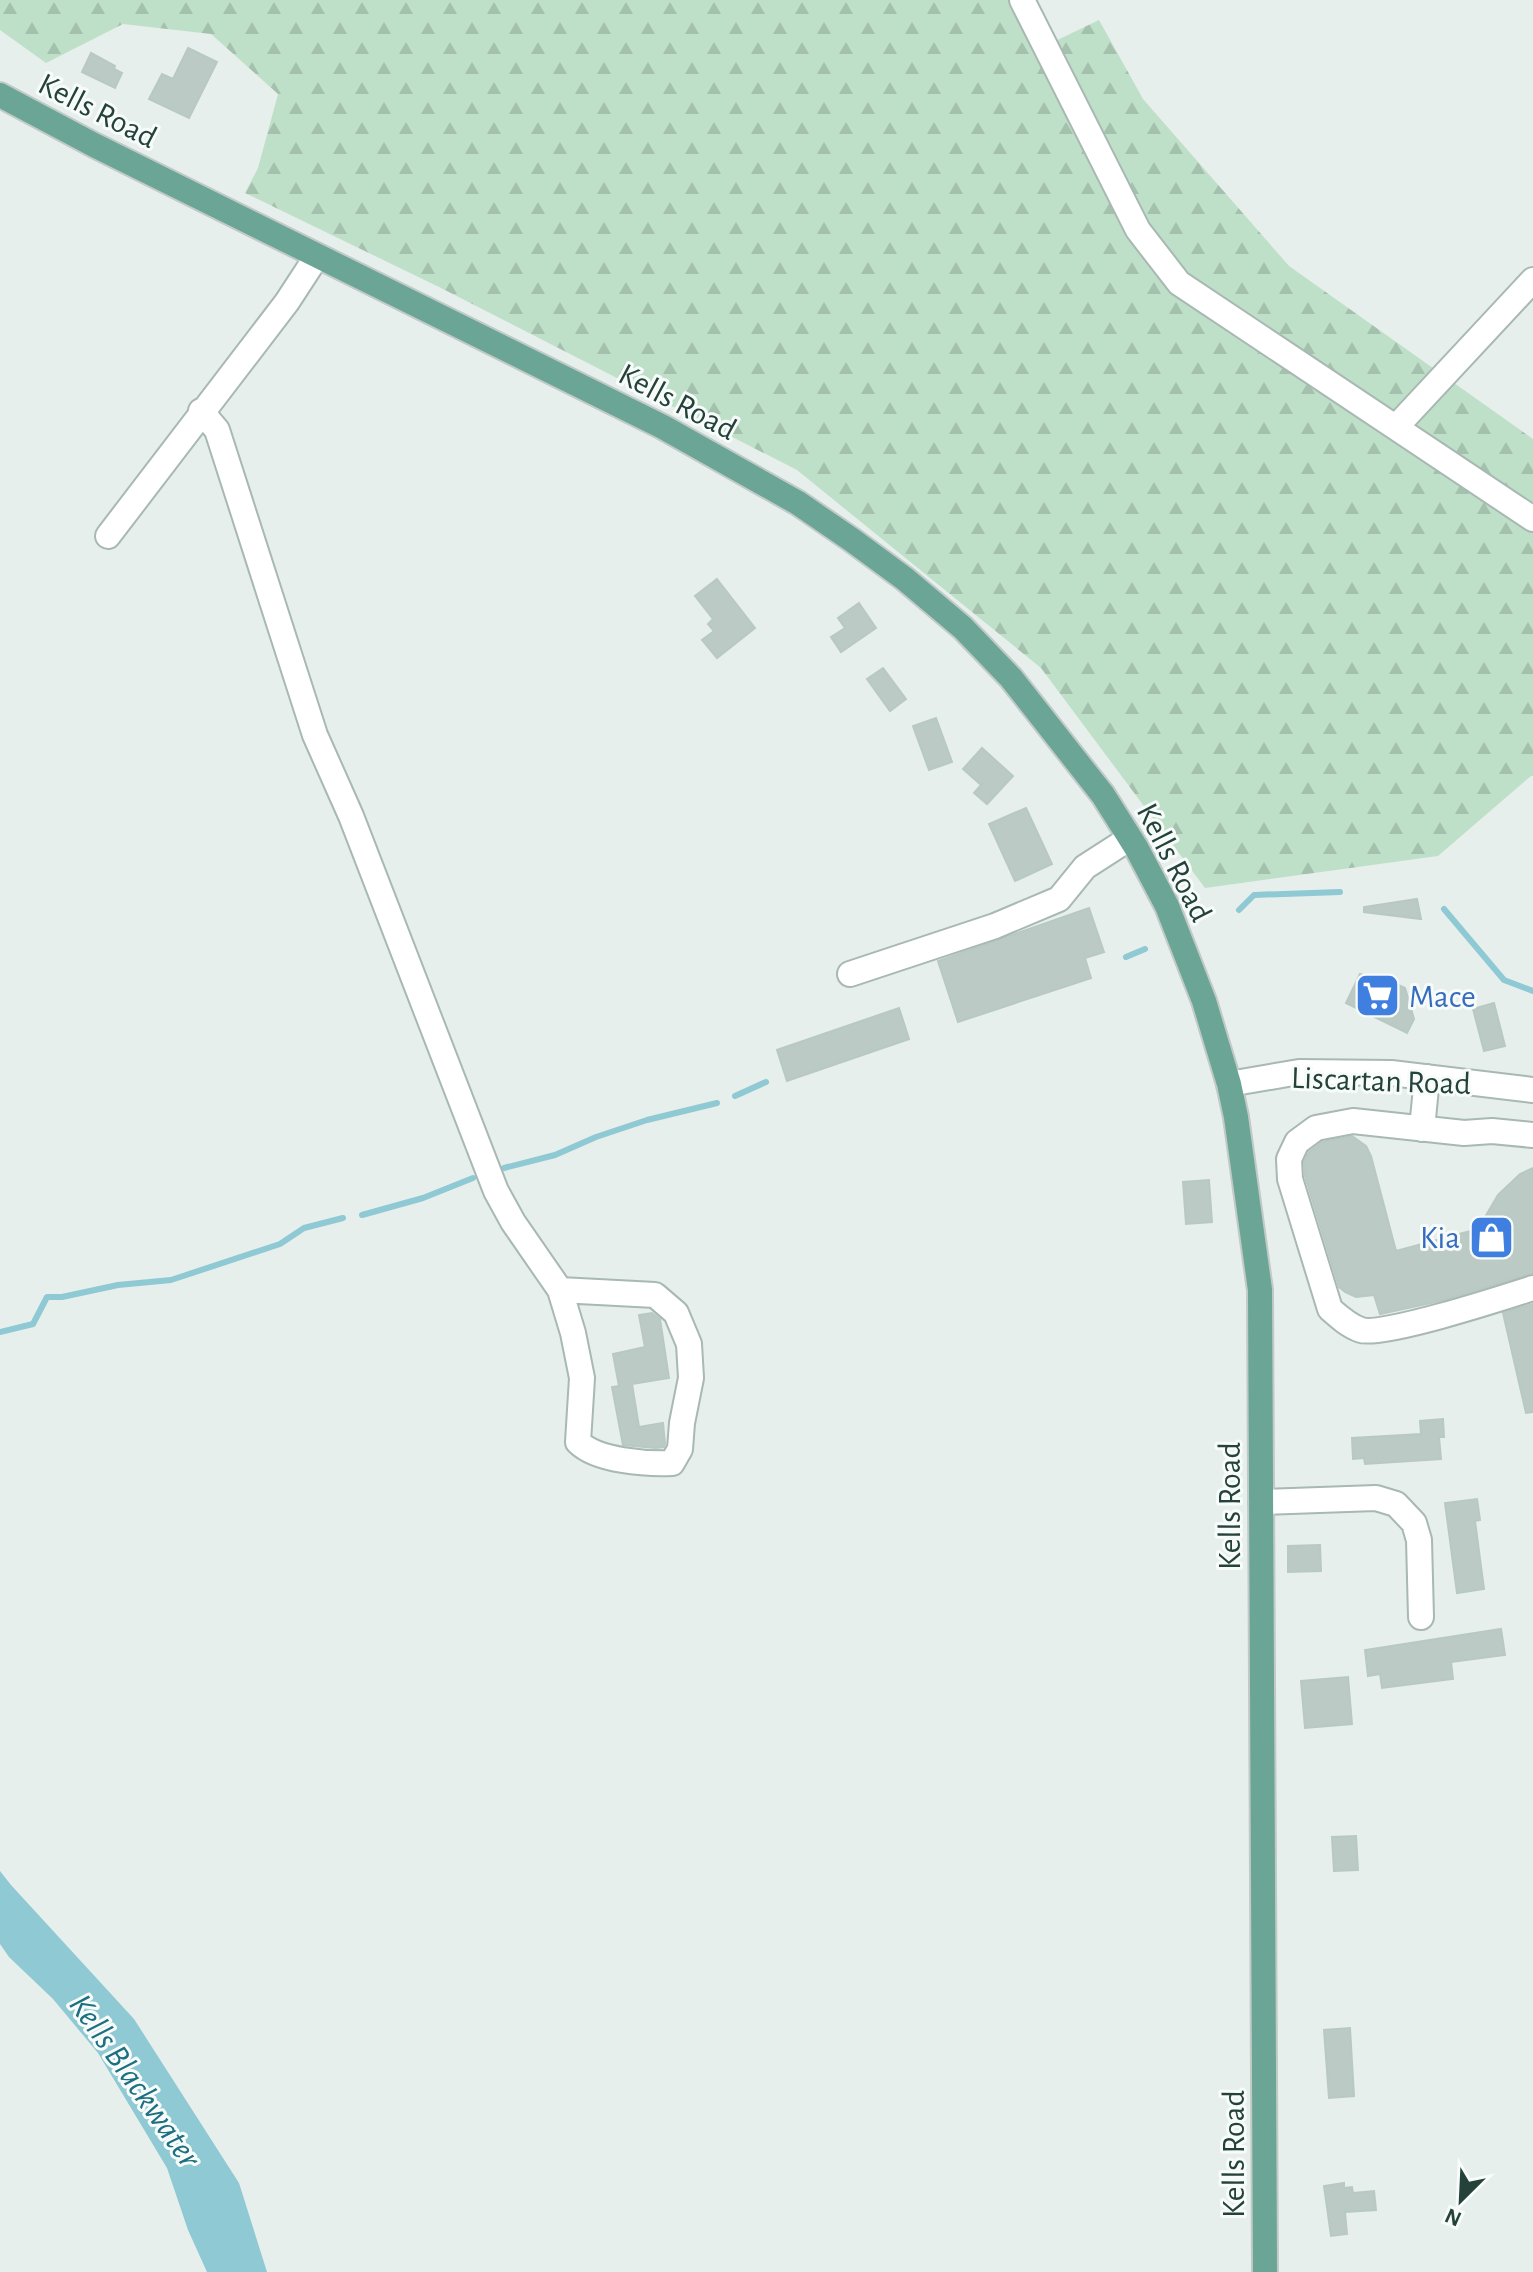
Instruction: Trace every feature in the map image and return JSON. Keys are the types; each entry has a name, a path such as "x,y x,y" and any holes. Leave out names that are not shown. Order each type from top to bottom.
{"main road":[{"name":"Kells Road","path":"0,95 94,145 663,427 798,503 905,579 963,628 1011,678 1087,773 1130,838 1167,906 1204,1001 1229,1084 1260,1290 1265,2272"}],"street":[{"path":"1022,0 1138,230 1179,283 1533,519"},
{"path":"108,536 287,302 317,256"},
{"path":"1396,427 1533,280"},
{"path":"201,411 217,430 315,735 351,816 496,1191 513,1222 560,1290 582,1378 578,1442 587,1450 601,1455 654,1464 672,1463 680,1449 691,1378 689,1344 676,1313 655,1295 560,1290"},
{"path":"850,974 995,926 1059,899 1085,867 1130,838"},
{"name":"Liscartan Road","path":"1229,1084 1299,1072 1391,1073 1533,1090"},
{"path":"1422,1129 1427,1077"},
{"path":"1533,1135 1492,1131 1464,1133 1353,1121 1316,1128 1297,1142 1289,1159 1290,1179 1330,1309 1345,1322 1364,1332 1398,1327 1533,1288"},
{"path":"1261,1502 1376,1498 1396,1504 1414,1523 1419,1540 1421,1617"}],"green space":[{"path":"0,0 1016,0 1047,45 1099,20 1143,99 1289,266 1533,439 1533,776 1438,856 1205,888 1041,668 797,470 439,287 245,193 258,168 278,94 211,34 123,24 46,63 0,30"}],"water":[{"name":"Kells Blackwater","path":"0,1871 134,2019 239,2183 267,2272 207,2272 188,2230 167,2168 98,2053 53,1999 9,1957 0,1944"}],"building":[{"path":"188,48 217,62 189,118 149,99 162,74 173,79"},
{"path":"91,53 122,73 115,88 82,72"},
{"path":"717,579 755,628 717,658 702,640 714,631 708,624 713,619 695,596"},
{"path":"859,603 876,628 841,652 831,637 845,628 838,618"},
{"path":"883,668 906,699 890,711 867,679"},
{"path":"936,718 952,762 929,770 913,726"},
{"path":"982,748 1013,776 987,804 974,793 981,785 963,769"},
{"path":"1026,808 1052,864 1015,881 989,824"},
{"path":"1417,899 1421,919 1364,912 1364,907"},
{"path":"1089,908 1104,952 1085,958 1091,978 958,1022 938,961"},
{"name":"Mace","path":"1360,974 1379,981 1381,977 1405,988 1414,1019 1407,1033 1346,1003"},
{"path":"1494,1003 1505,1046 1484,1051 1473,1009"},
{"path":"899,1008 909,1039 787,1081 777,1050"},
{"name":"Kia","path":"1352,1136 1366,1146 1371,1156 1396,1251 1478,1229 1498,1195 1520,1174 1533,1168 1533,1273 1440,1301 1380,1314 1374,1295 1356,1297 1345,1292 1339,1287 1305,1176 1304,1162 1309,1152 1322,1142"},
{"path":"1209,1180 1212,1222 1186,1224 1183,1182"},
{"path":"1533,1304 1533,1412 1526,1413 1503,1313"},
{"path":"652,1313 660,1319 669,1378 632,1384 639,1427 663,1423 665,1444 656,1448 623,1445 612,1387 619,1386 613,1354 645,1347 639,1315"},
{"path":"1443,1419 1444,1437 1439,1437 1441,1459 1365,1464 1364,1458 1353,1459 1352,1438 1421,1434 1420,1421"},
{"path":"1477,1499 1480,1520 1475,1521 1484,1589 1457,1593 1445,1503"},
{"path":"1320,1545 1321,1571 1288,1572 1288,1546"},
{"path":"1501,1629 1505,1655 1451,1662 1453,1679 1382,1688 1380,1674 1368,1676 1365,1650"},
{"path":"1348,1677 1352,1724 1305,1728 1301,1681"},
{"path":"1356,1836 1358,1870 1334,1871 1332,1837"},
{"path":"1350,2028 1354,2096 1329,2098 1324,2030"},
{"path":"1344,2183 1344,2188 1352,2187 1353,2193 1374,2191 1376,2210 1345,2212 1347,2234 1331,2236 1324,2186"}],"waterway":[{"path":"1239,910 1254,895 1340,892"},
{"path":"1444,909 1504,980 1533,991"},
{"path":"1126,957 1145,949"},
{"path":"735,1096 766,1082"},
{"path":"504,1168 555,1155 647,1120 717,1103"},
{"path":"362,1215 423,1198 473,1178"},
{"path":"0,1332 33,1324 47,1297 171,1280 280,1244 304,1228 343,1218"}],"place":[{"name":"Mace","path":"1378,996"},
{"name":"Kia","path":"1491,1237"}]}
